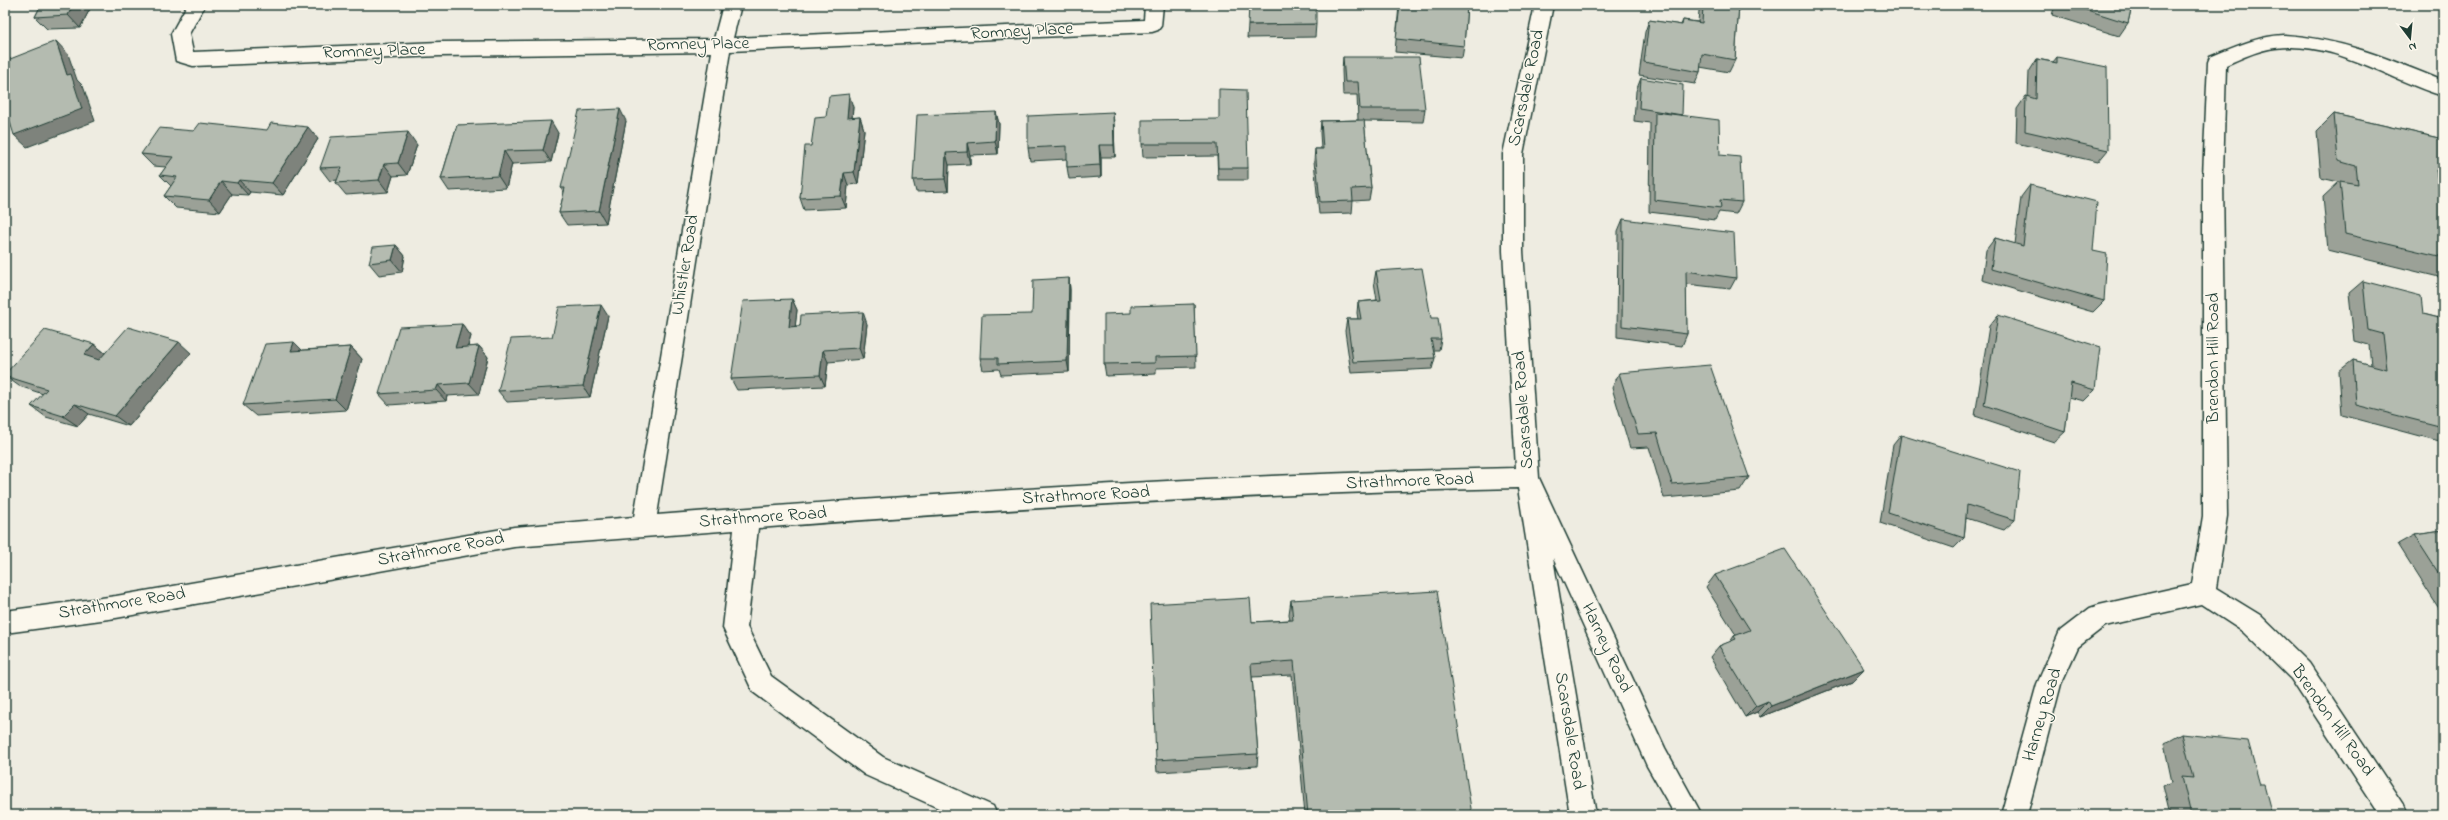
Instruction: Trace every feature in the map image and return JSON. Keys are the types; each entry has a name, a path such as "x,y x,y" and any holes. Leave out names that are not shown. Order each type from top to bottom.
{"street":[{"name":"Romney Place","path":"196,5 180,34 183,56 193,59 440,49 722,45 1152,26 1154,5"},
{"name":"Whistler Road","path":"644,526 722,45 732,5"},
{"name":"Scarsdale Road","path":"1544,5 1513,154 1513,251 1528,478 1583,815"},
{"name":"Brendon Hill Road","path":"2395,815 2300,671 2251,623 2203,593 2215,516 2213,176 2218,62 2244,50 2284,41 2335,48 2443,89"},
{"name":"Strathmore Road","path":"5,622 116,606 514,537 962,502 1424,480 1528,478"},
{"name":"Harney Road","path":"1528,478 1656,757 1689,815"},
{"path":"746,520 735,628 762,684 874,766 984,815"},
{"name":"Harney Road","path":"2014,815 2049,684 2069,639 2099,616 2203,593"}],"building":[{"path":"41,5 73,5 68,15 35,17"},
{"path":"1249,5 1316,5 1316,24 1248,25"},
{"path":"1400,5 1467,5 1464,46 1396,39"},
{"path":"1703,5 1739,5 1735,60 1702,54 1700,72 1644,62 1649,20 1682,25 1683,20 1702,23"},
{"path":"2071,5 2132,5 2128,23"},
{"path":"56,41 67,75 71,74 82,109 14,135 5,106 5,61"},
{"path":"1343,57 1419,57 1425,109 1360,109 1358,82 1345,82"},
{"path":"2057,57 2107,67 2108,150 2025,131 2026,96 2036,99 2037,59 2057,63"},
{"path":"1641,78 1683,85 1682,115 1639,108"},
{"path":"1219,89 1246,90 1248,168 1218,168 1217,144 1142,144 1142,120 1219,119"},
{"path":"849,94 847,118 860,117 854,172 844,173 841,196 800,198 805,146 811,146 815,118 826,117 829,96"},
{"path":"620,109 599,211 559,213 565,188 561,188 579,111"},
{"path":"996,112 995,141 967,143 967,152 946,153 945,179 913,180 917,115"},
{"path":"1113,112 1114,145 1099,145 1100,165 1067,167 1067,146 1028,148 1028,116"},
{"path":"1655,112 1719,120 1720,155 1740,157 1742,202 1720,200 1721,208 1654,200"},
{"path":"2334,114 2443,139 2443,171 2436,170 2443,212 2443,257 2345,234 2340,181 2358,184 2356,166 2338,161"},
{"path":"1364,120 1371,188 1352,189 1353,201 1320,202 1315,149 1323,149 1321,121"},
{"path":"551,121 543,150 504,151 498,176 441,179 457,125"},
{"path":"200,123 267,130 271,123 308,127 272,183 239,180 237,183 221,181 209,200 164,196 177,177 160,175 173,157 141,154 159,128 194,131"},
{"path":"408,132 398,163 384,164 379,180 336,183 342,167 320,168 331,137"},
{"path":"2030,185 2097,202 2093,251 2107,254 2104,301 1991,269 1995,238 2023,246"},
{"path":"1623,219 1734,233 1736,278 1686,271 1687,334 1622,326"},
{"path":"396,245 392,260 369,263 373,247"},
{"path":"1422,268 1431,318 1438,318 1441,339 1431,339 1435,358 1353,362 1347,319 1361,319 1358,302 1381,300 1376,271"},
{"path":"1069,278 1067,361 998,364 998,358 980,358 982,315 1032,314 1033,280"},
{"path":"2363,281 2421,296 2423,314 2443,319 2443,427 2356,405 2353,360 2387,369 2383,334 2368,330"},
{"path":"792,299 789,327 800,326 801,315 863,312 859,348 823,350 820,375 731,379 743,301"},
{"path":"1194,304 1196,356 1155,357 1155,363 1104,364 1104,314 1131,313 1131,306"},
{"path":"601,305 583,386 498,391 511,339 552,337 559,307"},
{"path":"1998,315 2100,347 2095,390 2071,383 2065,432 1984,405"},
{"path":"462,324 455,348 479,346 469,383 438,385 436,390 379,394 399,327"},
{"path":"128,327 179,342 115,416 75,404 63,416 31,406 47,389 5,376 5,374 45,330 94,344 84,355 99,360"},
{"path":"294,342 291,351 351,347 335,399 243,405 265,344"},
{"path":"1710,365 1749,477 1672,484 1657,433 1638,434 1619,373"},
{"path":"1901,435 2020,472 2015,520 1967,505 1964,538 1888,513"},
{"path":"2443,531 2443,580 2414,535"},
{"path":"1785,549 1864,669 1771,706 1768,701 1756,706 1719,646 1736,639 1734,636 1750,630 1715,575"},
{"path":"1437,591 1472,815 1308,815 1294,661 1251,664 1258,754 1156,760 1150,604 1250,598 1252,622 1293,620 1291,600"},
{"path":"2182,734 2248,741 2260,785 2264,785 2272,815 2191,815 2182,777 2193,778"}]}
